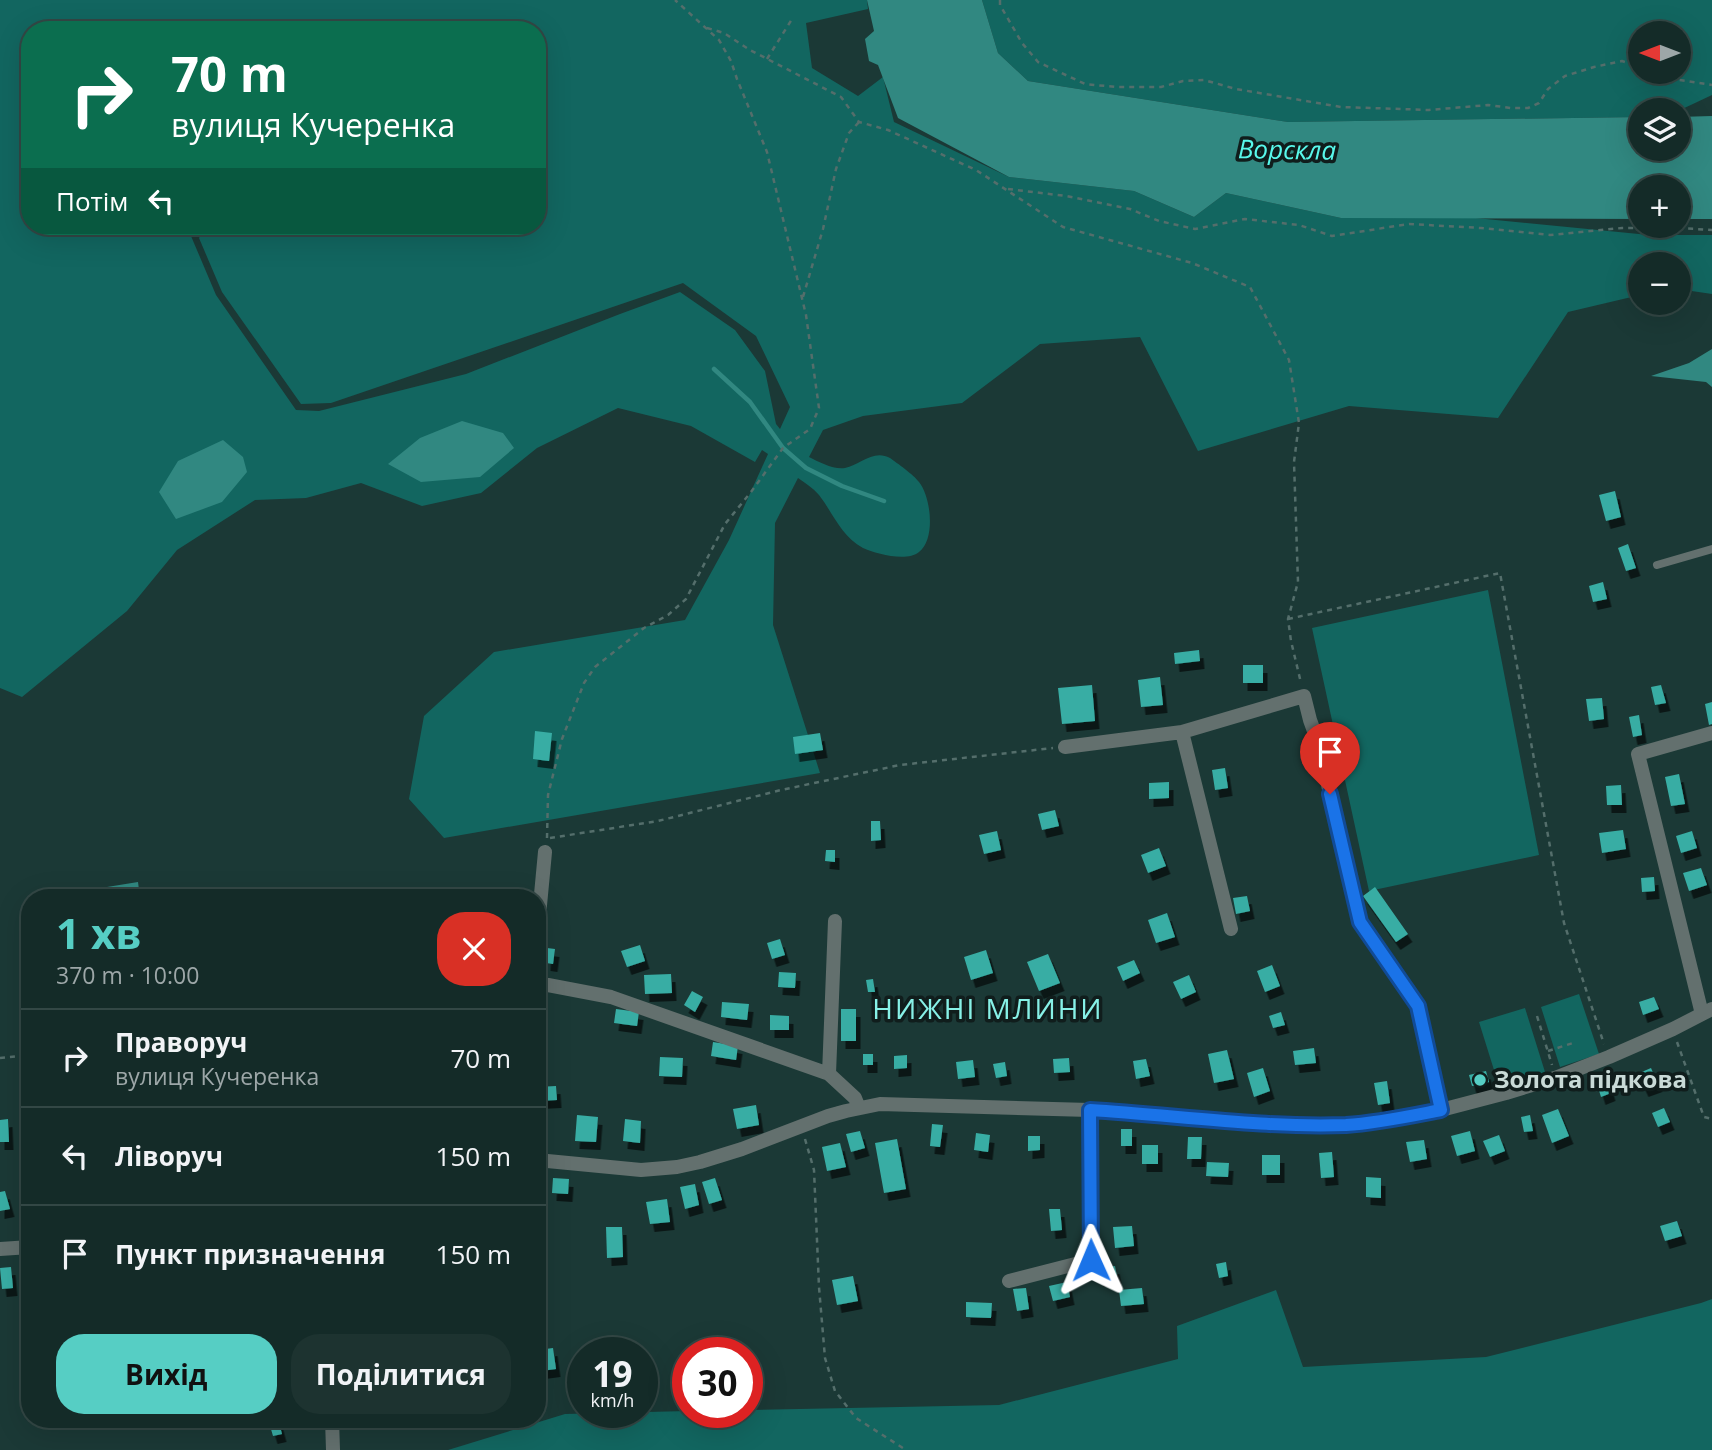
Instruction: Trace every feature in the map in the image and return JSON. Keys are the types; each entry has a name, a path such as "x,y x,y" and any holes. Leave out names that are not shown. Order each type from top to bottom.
{"street":[{"path":"1065,747 1182,732 1304,696 1318,742 1360,922 1418,1006 1441,1110"},
{"path":"1182,732 1231,929"},
{"path":"546,1161 641,1170 677,1167 720,1156 828,1116 880,1104 1090,1110 1259,1123 1350,1125 1441,1110 1555,1078 1609,1057 1707,1011 1638,754 1712,733"},
{"path":"542,889 546,845"},
{"path":"829,1074 835,921"},
{"path":"546,985 611,997 829,1074 855,1098 859,1108"},
{"path":"1010,1281 1091,1260 1090,1110"},
{"path":"0,1249 21,1248"},
{"path":"332,1428 333,1450"}],"lane":[{"path":"1657,565 1712,549"}],"path":[{"path":"675,0 719,40 731,61 767,152 806,315 818,408 810,429 783,448 725,524 686,599 595,667 584,683 562,739 548,795 546,845 900,765 1065,747"},
{"path":"1000,0 1000,5 1022,43 1038,62 1085,84 1161,88 1183,81 1204,80 1236,89 1341,107 1429,110 1488,106 1528,108 1539,103 1548,89 1565,76 1622,61 1628,63"},
{"path":"767,59 792,19"},
{"path":"707,28 724,33 767,59 841,97 859,122 888,130 976,170 1063,227 1192,263 1250,287 1289,360 1299,423 1294,462 1298,582 1288,619 1304,696"},
{"path":"1691,83 1712,85"},
{"path":"802,300 823,229 836,169 849,134 859,122"},
{"path":"1004,189 1066,196 1130,209 1159,221 1195,229 1245,219 1299,225 1332,236 1409,224 1550,235 1622,228 1712,230"},
{"path":"1288,619 1500,573 1564,923 1609,1057"},
{"path":"1537,1016 1555,1078"},
{"path":"1672,1029 1704,1117 1712,1119"},
{"path":"1548,1051 1576,1042"},
{"path":"0,1058 21,1056"},
{"path":"801,1126 814,1170 825,1358 835,1391 856,1418 906,1450"}],"shaded area":[{"path":"0,0 867,0 868,9 806,23 812,68 858,96 883,77 894,122 1009,177 1134,191 1194,217 1226,193 1341,218 1476,218 1628,233 1628,238 1691,238 1691,235 1712,235 1712,294 1691,291 1691,252 1628,252 1628,298 1568,312 1498,418 1349,406 1198,451 1140,337 1040,344 962,403 863,416 823,430 809,457 836,468 851,466 872,456 890,458 919,482 923,489 929,507 930,528 924,546 914,555 899,557 876,553 855,543 838,524 819,495 798,478 775,523 773,625 820,773 444,838 409,799 424,716 494,652 685,620 729,540 768,454 762,450 755,462 691,426 618,408 537,448 481,493 422,506 361,483 306,498 255,500 177,550 127,611 22,697 0,688"},
{"path":"982,0 1712,0 1712,95 1691,105 1691,98 1628,98 1628,117 1288,122 1028,81 998,53"},
{"path":"1488,590 1539,855 1369,891 1312,628"},
{"path":"1579,994 1599,1054 1560,1067 1541,1007"},
{"path":"1525,1008 1545,1072 1499,1086 1479,1022"},
{"path":"1276,1290 1303,1367 1486,1357 1712,1299 1712,1450 448,1450 520,1428 546,1428 546,1420 565,1414 567,1428 658,1428 658,1412 672,1411 672,1428 763,1428 763,1410 999,1405 1178,1359 1177,1326"}],"water":[{"name":"Ворскла","path":"867,0 982,0 998,53 1028,81 1288,122 1628,117 1628,161 1691,161 1691,117 1712,116 1712,219 1691,219 1691,175 1628,175 1628,219 1341,218 1226,193 1194,217 1134,191 1009,177 898,118 878,65 869,61 865,39 874,31"},
{"path":"1712,349 1712,387 1706,382 1651,376 1689,363"},
{"path":"462,421 503,433 514,448 480,477 421,482 388,464 420,438"},
{"path":"223,440 243,457 247,472 222,502 176,519 159,492 178,461"},
{"path":"138,882 139,889 95,889"}],"building":[{"path":"1615,491 1621,517 1606,521 1599,495"},
{"path":"1628,544 1636,568 1626,571 1618,548"},
{"path":"1603,582 1607,599 1593,602 1589,586"},
{"path":"1199,650 1200,661 1175,664 1174,653"},
{"path":"1243,665 1263,665 1263,683 1243,683"},
{"path":"1160,677 1163,705 1141,707 1138,680"},
{"path":"1092,685 1095,721 1062,724 1058,688"},
{"path":"1661,685 1666,703 1655,705 1651,687"},
{"path":"1602,698 1604,719 1589,721 1586,699"},
{"path":"1712,702 1712,724 1709,725 1705,704"},
{"path":"1639,715 1642,735 1633,737 1629,717"},
{"path":"535,731 552,733 549,761 533,759"},
{"path":"820,733 823,750 795,754 793,737"},
{"path":"1225,768 1228,788 1215,790 1212,770"},
{"path":"1679,774 1685,804 1671,806 1665,777"},
{"path":"1169,782 1169,798 1149,799 1149,783"},
{"path":"1621,785 1622,805 1607,805 1606,786"},
{"path":"1055,810 1059,826 1042,830 1038,814"},
{"path":"871,821 880,821 881,840 871,841"},
{"path":"1623,830 1626,849 1602,853 1599,833"},
{"path":"997,831 1001,850 984,854 979,835"},
{"path":"1692,831 1697,848 1681,853 1676,836"},
{"path":"1159,848 1166,866 1148,873 1141,855"},
{"path":"826,850 835,850 835,862 825,861"},
{"path":"1701,868 1707,885 1689,891 1683,873"},
{"path":"1654,877 1655,891 1642,892 1641,878"},
{"path":"1375,887 1408,934 1396,942 1363,896"},
{"path":"1247,896 1250,911 1236,914 1233,898"},
{"path":"1167,913 1175,937 1156,943 1148,920"},
{"path":"780,939 785,955 772,959 767,943"},
{"path":"640,945 645,961 627,967 621,951"},
{"path":"547,948 555,949 553,964 546,963"},
{"path":"986,950 993,973 971,980 964,957"},
{"path":"1048,954 1060,983 1039,991 1027,962"},
{"path":"1134,960 1140,973 1123,981 1117,967"},
{"path":"1272,965 1280,986 1265,992 1257,971"},
{"path":"779,972 796,973 795,988 778,987"},
{"path":"671,974 672,993 645,994 644,975"},
{"path":"1189,975 1196,992 1181,999 1173,982"},
{"path":"873,979 875,992 868,992 866,980"},
{"path":"692,991 703,997 695,1012 684,1005"},
{"path":"1654,997 1659,1009 1643,1015 1639,1002"},
{"path":"722,1002 749,1004 747,1020 721,1017"},
{"path":"616,1009 639,1012 637,1026 614,1023"},
{"path":"841,1009 856,1009 856,1041 841,1041"},
{"path":"1281,1012 1285,1025 1273,1028 1269,1016"},
{"path":"770,1015 789,1016 789,1030 770,1030"},
{"path":"713,1042 738,1046 736,1060 711,1056"},
{"path":"1314,1048 1316,1063 1295,1065 1293,1051"},
{"path":"1227,1050 1234,1079 1214,1083 1208,1054"},
{"path":"863,1054 873,1054 873,1065 863,1065"},
{"path":"907,1055 907,1068 894,1069 894,1056"},
{"path":"660,1057 683,1058 682,1077 659,1076"},
{"path":"1069,1058 1070,1072 1054,1073 1053,1059"},
{"path":"1146,1059 1150,1076 1136,1079 1133,1061"},
{"path":"973,1060 975,1077 958,1079 956,1062"},
{"path":"1005,1062 1007,1076 996,1078 993,1064"},
{"path":"1263,1068 1270,1091 1254,1097 1247,1073"},
{"path":"1651,1068 1658,1084 1644,1089 1637,1074"},
{"path":"1486,1071 1489,1082 1472,1086 1469,1075"},
{"path":"1607,1080 1611,1093 1601,1097 1597,1084"},
{"path":"1387,1081 1390,1103 1378,1105 1374,1083"},
{"path":"556,1086 557,1100 546,1101 546,1087"},
{"path":"756,1105 759,1125 737,1129 733,1109"},
{"path":"1664,1108 1670,1122 1658,1127 1652,1113"},
{"path":"1558,1109 1569,1136 1552,1143 1542,1115"},
{"path":"577,1115 598,1117 596,1142 575,1141"},
{"path":"1530,1115 1533,1131 1524,1132 1521,1117"},
{"path":"8,1119 9,1142 0,1142 0,1120"},
{"path":"625,1119 641,1121 640,1143 623,1141"},
{"path":"932,1124 943,1125 940,1147 930,1146"},
{"path":"1121,1129 1132,1129 1132,1146 1121,1146"},
{"path":"860,1131 865,1148 851,1152 846,1134"},
{"path":"1470,1131 1475,1151 1457,1156 1451,1136"},
{"path":"976,1133 990,1135 988,1152 974,1150"},
{"path":"1499,1135 1505,1151 1490,1157 1483,1141"},
{"path":"1028,1136 1040,1136 1040,1150 1028,1151"},
{"path":"1188,1137 1202,1137 1201,1159 1187,1159"},
{"path":"897,1139 906,1189 884,1193 875,1143"},
{"path":"1424,1140 1427,1159 1410,1162 1406,1142"},
{"path":"840,1143 846,1167 827,1171 822,1147"},
{"path":"1142,1145 1158,1145 1158,1164 1142,1164"},
{"path":"1332,1152 1334,1177 1321,1178 1319,1153"},
{"path":"1262,1155 1280,1155 1280,1175 1262,1175"},
{"path":"1207,1162 1229,1163 1228,1177 1206,1176"},
{"path":"1366,1177 1381,1178 1381,1198 1366,1197"},
{"path":"553,1178 569,1179 568,1194 552,1193"},
{"path":"715,1178 722,1200 709,1204 702,1182"},
{"path":"695,1184 699,1205 685,1209 680,1187"},
{"path":"5,1191 10,1209 0,1211 0,1192"},
{"path":"667,1199 670,1222 650,1224 646,1202"},
{"path":"1049,1209 1060,1209 1062,1230 1051,1231"},
{"path":"1677,1221 1682,1236 1665,1241 1660,1226"},
{"path":"1132,1226 1134,1246 1115,1248 1113,1227"},
{"path":"606,1227 622,1227 623,1257 607,1258"},
{"path":"1226,1262 1228,1276 1219,1278 1216,1264"},
{"path":"1115,1266 1117,1276 1099,1279 1098,1268"},
{"path":"11,1267 13,1288 2,1289 0,1268"},
{"path":"853,1276 858,1301 837,1305 832,1280"},
{"path":"1067,1282 1070,1297 1053,1301 1049,1286"},
{"path":"1026,1288 1029,1309 1017,1311 1013,1289"},
{"path":"1142,1288 1144,1304 1121,1306 1119,1290"},
{"path":"966,1302 992,1303 991,1318 966,1317"},
{"path":"553,1348 556,1369 546,1370 546,1349"},
{"path":"271,1428 280,1428 282,1434 273,1436"}],"waterway":[{"path":"714,369 750,402 783,448 806,468 842,486 884,501"}],"place":[{"name":"Золота підкова","path":"1480,1080"}],"district":[{"name":"НИЖНІ МЛИНИ","path":"988,1009"}],"route":[{"path":"1091,1260 1090,1110 1314,1126 1350,1125 1441,1110 1418,1006 1360,922 1330,794"}]}
